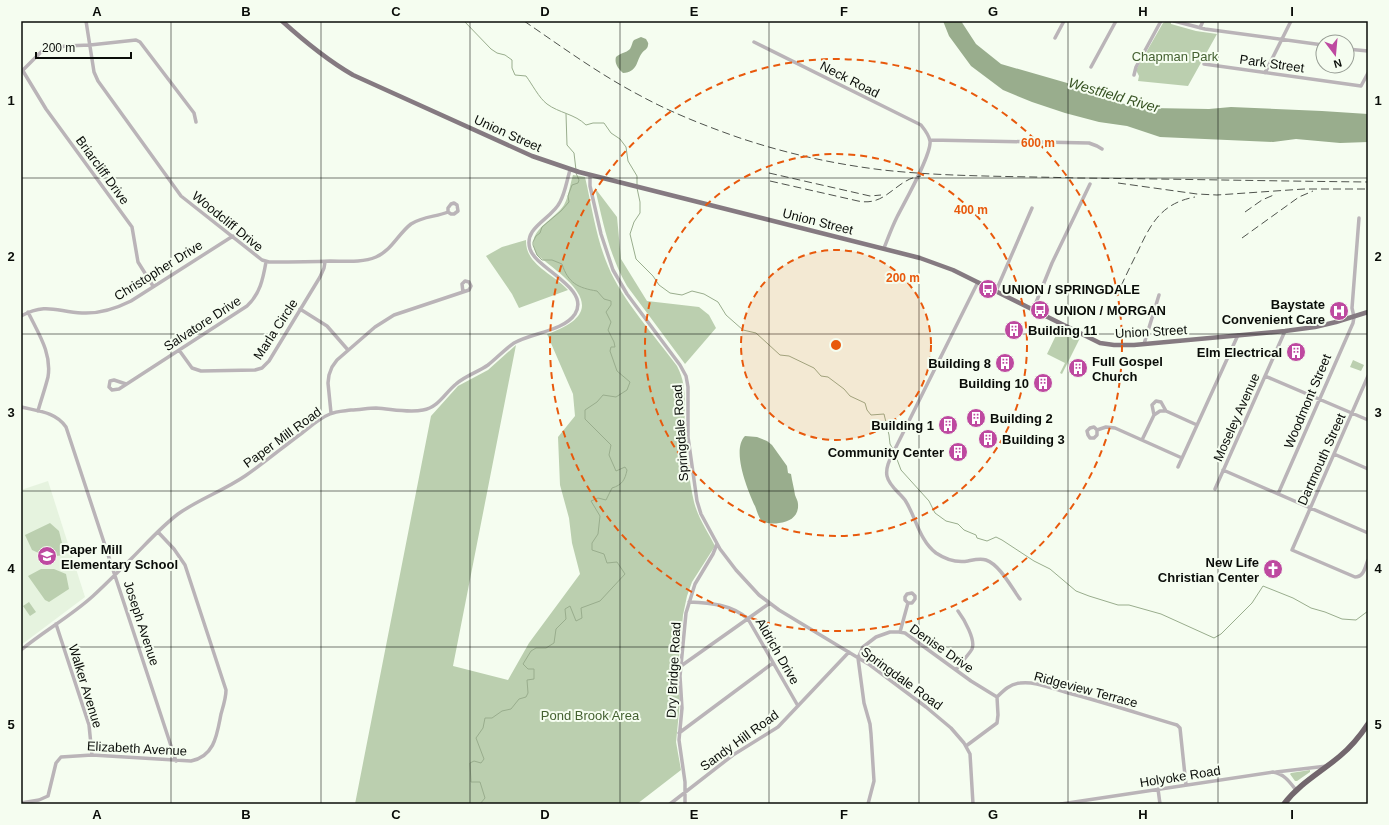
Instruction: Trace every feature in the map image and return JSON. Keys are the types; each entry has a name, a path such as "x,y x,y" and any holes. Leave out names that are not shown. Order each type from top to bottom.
{"highway":[{"path":"1284,804 1296,790 1339,757 1354,743 1368,724"}],"main road":[{"name":"Union Street","path":"282,21 321,55 353,75 532,156 574,171 884,248 938,264 978,282 1100,343 1119,346 1285,331 1324,325 1368,312"}],"street":[{"name":"Woodcliff Drive","path":"86,21 94,72 98,80 181,196 266,262 358,261 374,258 387,250 413,222 428,216 448,212"},
{"path":"1055,38 1064,21"},
{"path":"1091,67 1116,21"},
{"path":"1134,75 1136,67 1161,21"},
{"path":"1174,21 1200,28 1315,44"},
{"path":"1200,28 1204,21"},
{"path":"1265,73 1291,21"},
{"path":"22,72 41,52 65,46 90,45 132,39 139,41 194,113 196,122"},
{"name":"Neck Road","path":"754,42 921,125 930,140"},
{"path":"1355,49 1368,51"},
{"name":"Park Street","path":"1204,64 1361,86 1368,73"},
{"name":"Briarcliff Drive","path":"22,72 50,115 132,227 138,262 153,286"},
{"path":"884,248 896,219 930,149 930,140 1089,143 1102,149"},
{"name":"Paper Mill Road","path":"21,650 86,602 115,576 158,532 177,515 198,501 244,477 331,413 375,408 414,411 429,408 436,404 456,384 489,364 515,343 550,330 571,319 576,313 578,307 574,293 562,280 535,259 531,253 529,245 530,236 534,228 553,212 559,204 574,171"},
{"name":"Springdale Road","path":"590,175 590,186 601,234 613,270 627,294 680,365 686,376 688,391 688,437 697,501 701,514 717,544 728,560 751,587 770,603 870,665 942,719 951,728 966,746 970,754 973,804"},
{"path":"1033,310 1052,262 1090,184"},
{"path":"996,291 1032,208"},
{"path":"1354,317 1352,308 1359,218"},
{"name":"Christopher Drive","path":"21,316 28,312 45,308 84,313 106,311 125,304 233,236"},
{"name":"Salvatore Drive","path":"126,384 242,310 250,303 261,286 266,262"},
{"name":"Marla Circle","path":"179,350 192,368 197,370 258,370 267,364 320,277 325,262"},
{"path":"978,282 896,447 889,464 887,475 889,481 911,509 921,534 934,552 952,560 966,562 986,560 996,566 1020,599"},
{"path":"331,413 328,383 329,372 333,364 348,350 375,327 396,314 463,292"},
{"path":"1144,344 1159,295"},
{"path":"300,309 327,326 348,350"},
{"path":"28,312 44,345 48,361 48,378 38,411"},
{"name":"Woodmont Street","path":"1278,494 1353,323 1354,317"},
{"name":"Moseley Avenue","path":"1215,489 1285,331"},
{"path":"1178,467 1238,335"},
{"path":"1265,376 1368,420"},
{"name":"Dartmouth Street","path":"1368,376 1292,550 1354,577 1359,577 1368,560"},
{"path":"1154,415 1152,405 1156,401 1161,402 1166,411"},
{"name":"Joseph Avenue","path":"21,406 53,415 60,419 66,427 176,760"},
{"path":"1142,440 1154,415 1160,411 1166,411 1197,425"},
{"path":"1097,430 1106,427 1113,427 1182,458"},
{"path":"1334,454 1368,470"},
{"path":"1223,470 1368,533"},
{"name":"Elizabeth Avenue","path":"21,803 39,800 48,796 56,763 61,757 92,755 189,761 196,760 204,756 211,749 216,740 226,690 185,565 174,549 158,532"},
{"name":"Dry Bridge Road","path":"685,804 686,791 679,733 682,708 681,666 686,613 695,584 713,554 717,544"},
{"name":"Aldrich Drive","path":"689,602 706,602 726,606 748,619 798,706"},
{"path":"681,666 770,603"},
{"path":"900,632 908,603"},
{"path":"956,670 971,651 973,644 968,628 958,611"},
{"name":"Walker Avenue","path":"56,624 90,725 92,755"},
{"name":"Denise Drive","path":"858,658 862,647 873,639 885,633 900,632 910,636 978,686 997,696"},
{"name":"Sandy Hill Road","path":"670,804 739,750 773,731 849,652"},
{"path":"858,658 864,703 871,731 874,781 868,804"},
{"path":"679,733 774,663"},
{"name":"Ridgeview Terrace","path":"997,696 1004,689 1014,684 1036,684 1177,725 1180,728 1186,785"},
{"path":"966,746 997,723 997,696"},
{"name":"Holyoke Road","path":"1061,804 1273,772 1327,766"},
{"path":"1273,772 1285,777 1296,790"},
{"path":"1158,789 1160,804"}],"shaded area":[{"path":"943,21 961,21 976,44 1001,64 1088,89 1098,96 1119,103 1150,108 1209,109 1231,107 1368,114 1368,142 1340,143 1296,139 1273,142 1160,137 1127,126 1099,122 1065,113 1003,90 971,66 949,36"},
{"path":"641,37 646,39 648,44 647,48 640,56 636,66 631,71 623,73 616,64 616,57 631,48 634,40"},
{"path":"745,436 757,437 767,441 772,445 787,466 788,473 791,474 798,504 797,512 790,520 775,524 765,522 759,517 745,481 740,460 741,442"},
{"name":"Paper Mill Elementary School","path":"48,481 85,597 21,645 21,490"}],"green space":[{"name":"Chapman Park","path":"1165,22 1171,22 1171,24 1196,31 1217,34 1188,86 1138,81 1139,76 1136,70"},
{"name":"Pond Brook Area","path":"573,175 585,177 600,244 614,279 630,305 677,366 681,374 685,400 685,435 688,468 692,494 698,514 715,546 692,582 683,615 678,669 680,702 676,742 681,770 637,804 355,804 431,416 458,386 488,370 516,345 453,666 508,680 529,643 580,574 572,543 569,518 560,485 558,437 575,416 573,394 547,334 567,325 578,316 582,306 580,296 572,285 537,255 534,247 536,233 564,205"},
{"path":"595,188 617,217 621,259 647,301 699,307 709,315 716,328 685,364 627,286 607,238"},
{"path":"526,240 527,249 535,263 568,290 519,308 512,294 486,256 502,247"},
{"path":"1060,327 1080,338 1062,374 1060,373 1065,363 1047,354"},
{"path":"1353,360 1364,365 1361,371 1350,367"},
{"path":"50,523 59,531 65,555 47,557 32,550 25,535"},
{"path":"41,569 54,569 66,574 69,589 49,602 45,600 28,576"},
{"path":"29,602 36,612 30,616 23,606"},
{"path":"1310,770 1310,772 1297,781 1295,781 1290,774 1291,773"}],"waterway":[{"path":"464,21 491,49 512,60 512,68 515,75 526,76 538,95 547,104 557,110 577,118 586,125 593,123 604,123 611,133 620,139 626,147 628,161 637,176 637,185"},
{"path":"566,114 567,145 574,153 576,170"},
{"path":"480,804 485,798 480,782 471,782 470,763 474,761 481,763 484,759 476,738 483,728 485,718 492,718 502,711 511,709 519,699 526,697 528,693 527,680 534,679 534,669 528,669 523,664 531,651 536,648 546,648 554,643 556,629 566,619 565,609 570,606 576,621 582,618 581,608 600,601 625,574 617,562 607,563 604,554 592,550 592,543 598,534 600,516 591,501 598,498 606,500 612,488 622,482 627,470 625,467 616,471 609,455 611,445 585,419 585,410 597,402 603,395 616,397 627,390 630,382 617,371 610,351 611,347 615,347 608,330 611,322 606,312 611,305 611,301 604,299 597,291 575,284 567,276 562,264 552,260 542,260 537,255 533,245 533,242 536,236 540,233 542,227 569,202 568,196 572,185 578,183 579,180 576,173"},
{"path":"637,188 640,202 640,213 634,222 630,234 636,259 653,276 659,285 670,293 682,295 692,291 704,294 718,302 726,315 743,330 756,333 780,355 789,356 814,368 821,376 828,377 844,389 850,396 865,403 867,410 871,415 884,414 890,444 893,449"},
{"path":"895,454 901,470 929,501 935,513 946,521 958,524 964,530 976,535 977,538 987,541 996,537 1002,540 1034,561 1050,569 1076,591 1118,605 1129,605 1161,614 1214,638 1221,634 1252,603 1263,586 1293,598 1311,608 1342,619 1356,620 1368,611"}],"railway":[{"path":"524,21 610,78 663,107 699,123 737,137 791,153 846,165 883,170 955,175 1368,182"},
{"path":"769,173 870,196 881,195"},
{"path":"770,181 868,202 884,197 904,182 921,176"},
{"path":"1118,183 1197,194 1217,195 1304,189 1368,189"},
{"path":"1242,238 1299,197 1313,191"},
{"path":"1245,212 1262,200 1276,194"},
{"path":"1121,286 1154,222 1160,215 1175,204 1195,197"}],"place":[{"name":"UNION / SPRINGDALE","path":"988,289"},
{"name":"UNION / MORGAN","path":"1040,310"},
{"name":"Baystate Convenient Care","path":"1339,311"},
{"name":"Building 11","path":"1014,330"},
{"name":"Elm Electrical","path":"1296,352"},
{"name":"Building 8","path":"1005,363"},
{"name":"Full Gospel Church","path":"1078,368"},
{"name":"Building 10","path":"1043,383"},
{"name":"Building 2","path":"976,418"},
{"name":"Building 1","path":"948,425"},
{"name":"Building 3","path":"988,439"},
{"name":"Community Center","path":"958,452"},
{"name":"Paper Mill Elementary School","path":"47,556"},
{"name":"New Life Christian Center","path":"1273,569"}],"water label":[{"name":"Westfield River","path":"1114,95"}]}
